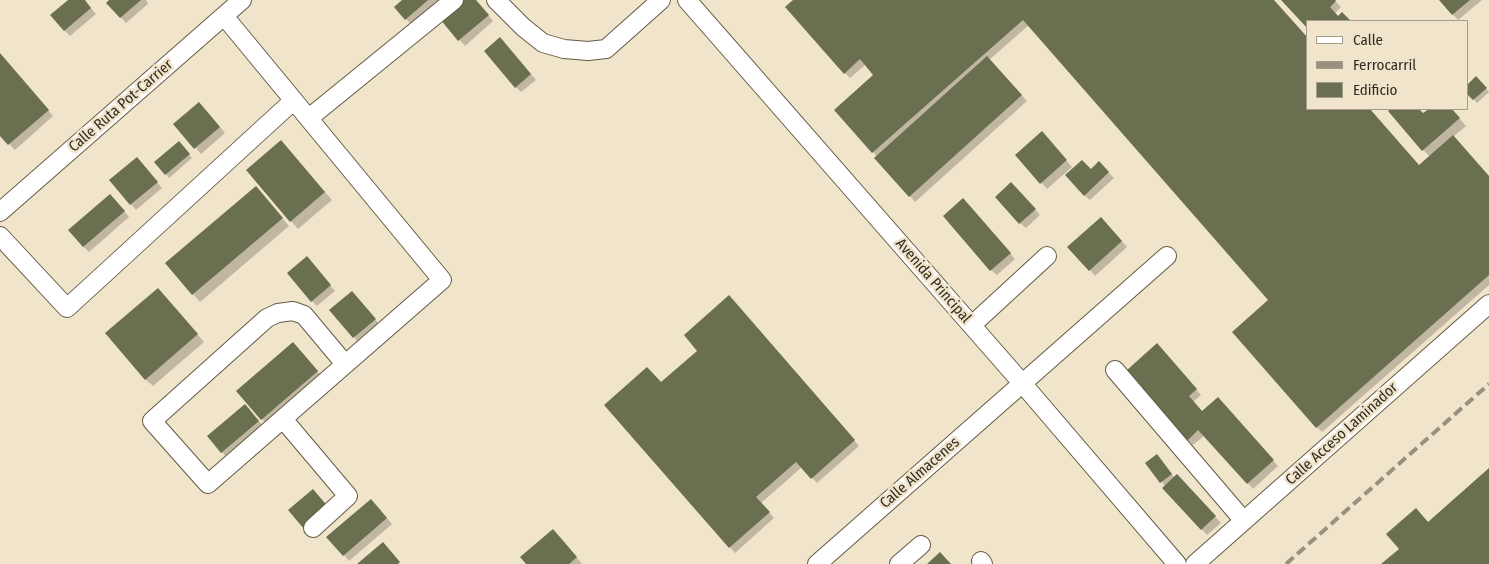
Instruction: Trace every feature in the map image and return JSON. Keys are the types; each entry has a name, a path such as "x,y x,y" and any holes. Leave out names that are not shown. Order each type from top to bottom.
{"street":[{"name":"Calle Ruta Pot-Carrier","path":"0,212 242,0"},
{"path":"309,118 454,0"},
{"path":"496,0 523,27 543,43 588,51 606,49 661,0"},
{"name":"Avenida Principal","path":"687,0 1022,383 1177,564"},
{"path":"224,16 442,280 208,484 152,421 267,318 278,312 293,310 304,315 345,364"},
{"path":"0,236 67,308 293,101"},
{"path":"972,326 1047,256"},
{"name":"Calle Almacenes","path":"827,561 1022,383 1166,256"},
{"name":"Calle Acceso Laminador","path":"1196,564 1489,304"},
{"path":"1115,370 1244,521"},
{"path":"283,419 348,496 313,528"},
{"path":"900,564 921,545"}],"building":[{"path":"68,0 85,0 91,8 64,31 50,15"},
{"path":"109,0 141,0 120,18 106,3"},
{"path":"402,0 428,0 405,20 394,7"},
{"path":"462,0 476,0 489,15 458,41 440,19"},
{"path":"793,0 1274,0 1306,36 1306,110 1371,110 1419,165 1453,135 1489,176 1489,275 1316,428 1232,332 1268,300 1023,20 872,153 834,110 873,75 860,59 844,74 785,7"},
{"path":"1281,0 1335,0 1330,7 1338,16 1342,12 1350,20 1306,20 1306,27"},
{"path":"1439,0 1470,0 1452,15"},
{"path":"500,37 531,74 515,88 484,51"},
{"path":"0,53 49,110 8,145 0,136"},
{"path":"987,56 1022,95 909,197 874,158"},
{"path":"1476,76 1487,88 1473,100 1469,96 1469,83"},
{"path":"199,102 220,127 194,149 173,124"},
{"path":"1420,110 1423,113 1428,110 1453,110 1460,118 1422,151 1388,111"},
{"path":"1042,131 1067,160 1040,184 1015,155"},
{"path":"281,140 325,192 290,222 246,170"},
{"path":"179,141 190,154 165,175 154,162"},
{"path":"137,157 158,182 130,205 109,180"},
{"path":"1082,160 1091,169 1099,161 1109,172 1084,196 1065,175"},
{"path":"1011,182 1036,209 1019,224 995,197"},
{"path":"256,186 283,218 192,295 165,263"},
{"path":"110,194 125,211 83,247 68,230"},
{"path":"963,198 1011,253 990,271 943,216"},
{"path":"1101,217 1122,241 1089,271 1067,247"},
{"path":"307,256 331,285 311,302 287,273"},
{"path":"158,288 198,334 145,380 105,333"},
{"path":"352,291 376,319 353,338 329,310"},
{"path":"729,295 855,440 811,479 796,462 756,497 770,512 729,548 604,405 647,367 661,382 697,351 684,335"},
{"path":"293,342 318,371 261,420 236,391"},
{"path":"1157,343 1197,389 1189,396 1202,411 1218,397 1274,460 1247,484 1198,430 1187,441 1126,371"},
{"path":"245,404 259,421 221,453 207,436"},
{"path":"1157,454 1172,474 1160,483 1145,463"},
{"path":"1489,468 1489,564 1381,564 1399,549 1386,534 1416,508 1428,522"},
{"path":"1177,474 1216,516 1201,530 1162,488"},
{"path":"313,489 329,508 304,529 288,510"},
{"path":"371,499 387,518 343,556 326,537"},
{"path":"553,529 577,557 569,564 526,564 520,557"},
{"path":"383,542 400,562 398,564 357,564"},
{"path":"940,552 951,564 927,564"}],"railway":[{"path":"1286,564 1489,384"}]}
